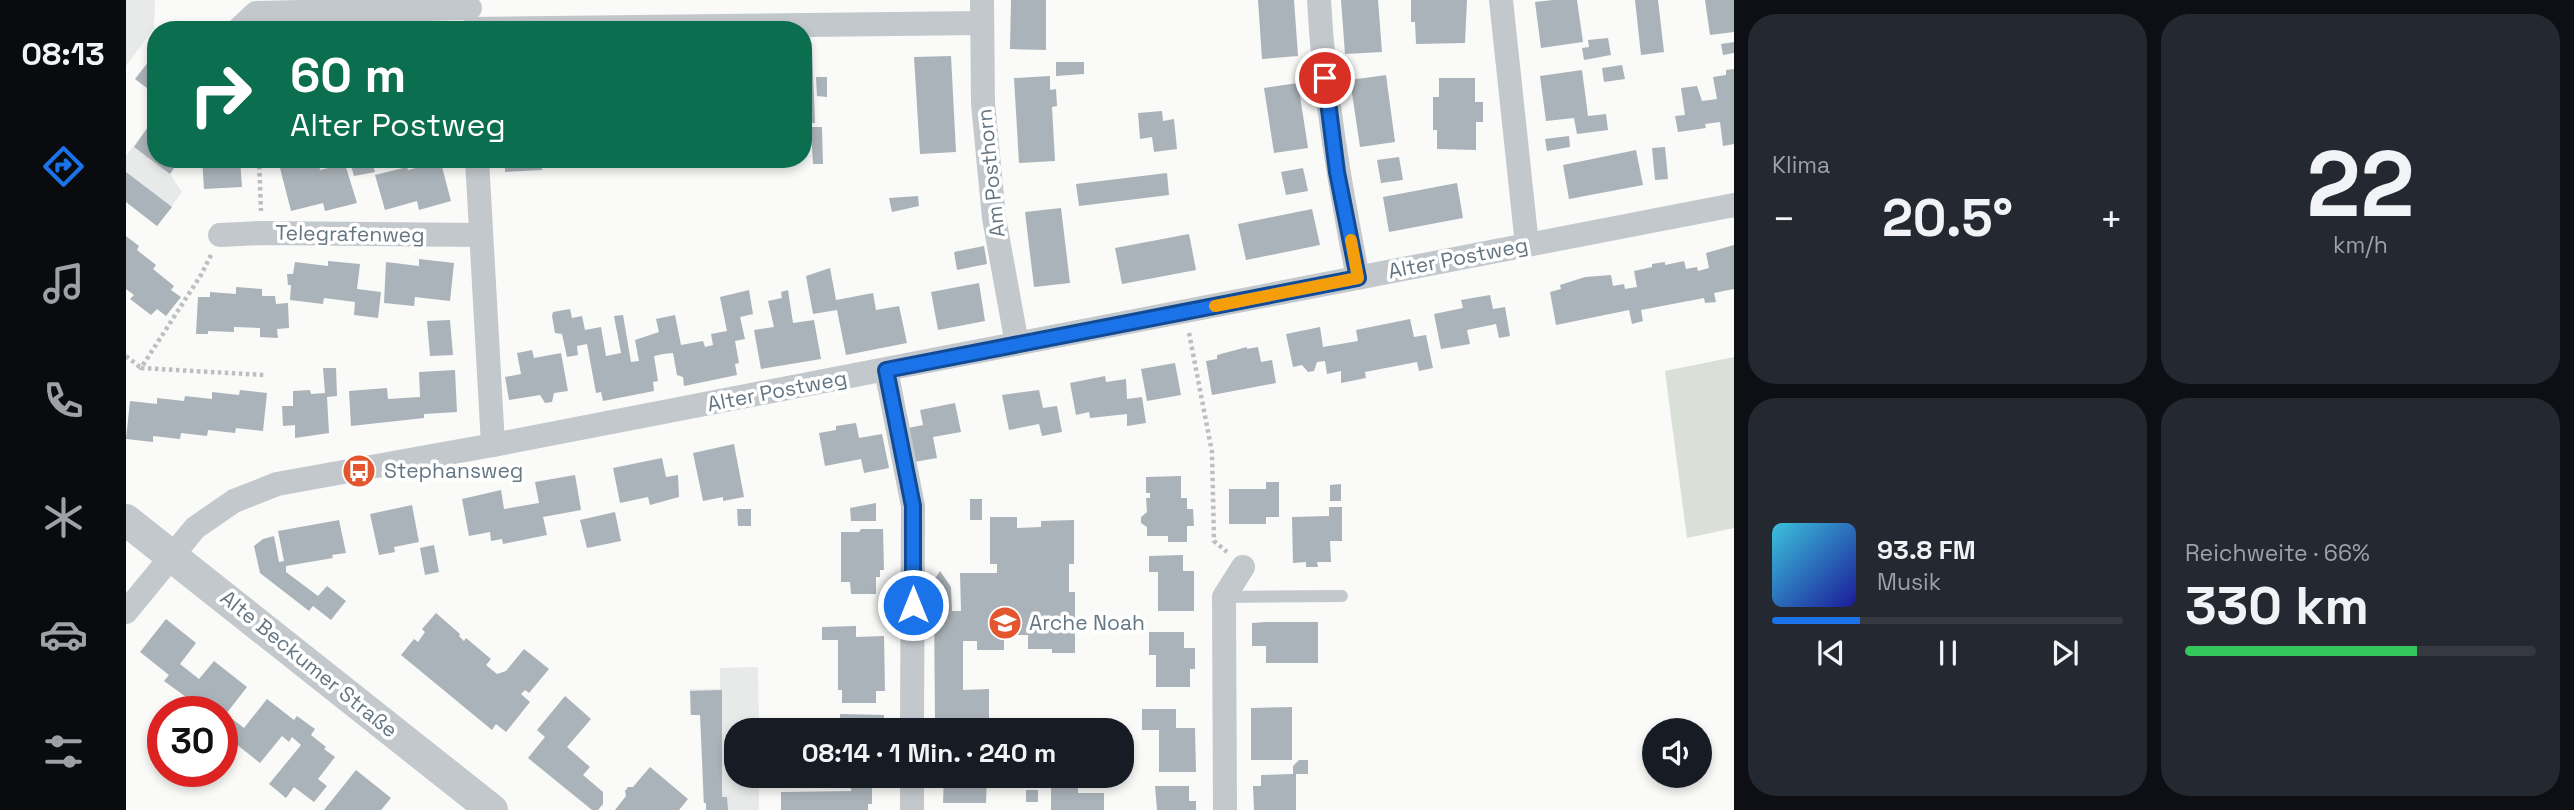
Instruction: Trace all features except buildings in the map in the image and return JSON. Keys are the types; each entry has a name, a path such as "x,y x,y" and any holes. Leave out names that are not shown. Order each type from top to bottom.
{"street":[{"path":"1319,0 1322,54 1337,172 1358,278"},
{"path":"1501,0 1527,245"},
{"path":"248,21 256,13 471,17 982,12"},
{"name":"Am Posthorn","path":"982,12 983,103 994,218 1017,344"},
{"path":"477,168 493,445"},
{"name":"Alter Postweg","path":"126,612 195,528 234,501 277,484 886,370 1734,205"},
{"name":"Telegrafenweg","path":"220,235 480,235"},
{"path":"886,370 913,506 912,718"},
{"name":"Alte Beckumer Straße","path":"126,520 492,810"},
{"path":"1225,810 1224,597 1243,567"},
{"path":"912,788 912,810"}],"lane":[{"path":"1224,597 1342,596"}],"path":[{"path":"259,168 262,233"},
{"path":"141,368 201,275 220,235"},
{"path":"1185,312 1212,452 1214,541 1243,567"},
{"path":"126,356 141,368 264,375"}],"shaded area":[{"path":"126,0 155,0 154,21 147,21 147,38 126,66"},
{"path":"147,128 147,168 174,168 170,174 182,192 157,226 126,202 126,156"},
{"path":"1734,357 1734,528 1687,538 1665,371"},
{"path":"758,667 759,718 724,718 724,788 759,788 759,810 707,810 706,802 703,802 701,716 690,714 690,689 720,689 720,668"}],"slow traffic":[{"path":"1215,306 1358,278 1351,240"}],"place":[{"name":"Stephansweg","path":"359,471"},
{"name":"Arche Noah","path":"1005,623"}],"route":[{"path":"913,605 913,506 886,370 1358,278 1337,172 1325,78"}]}
